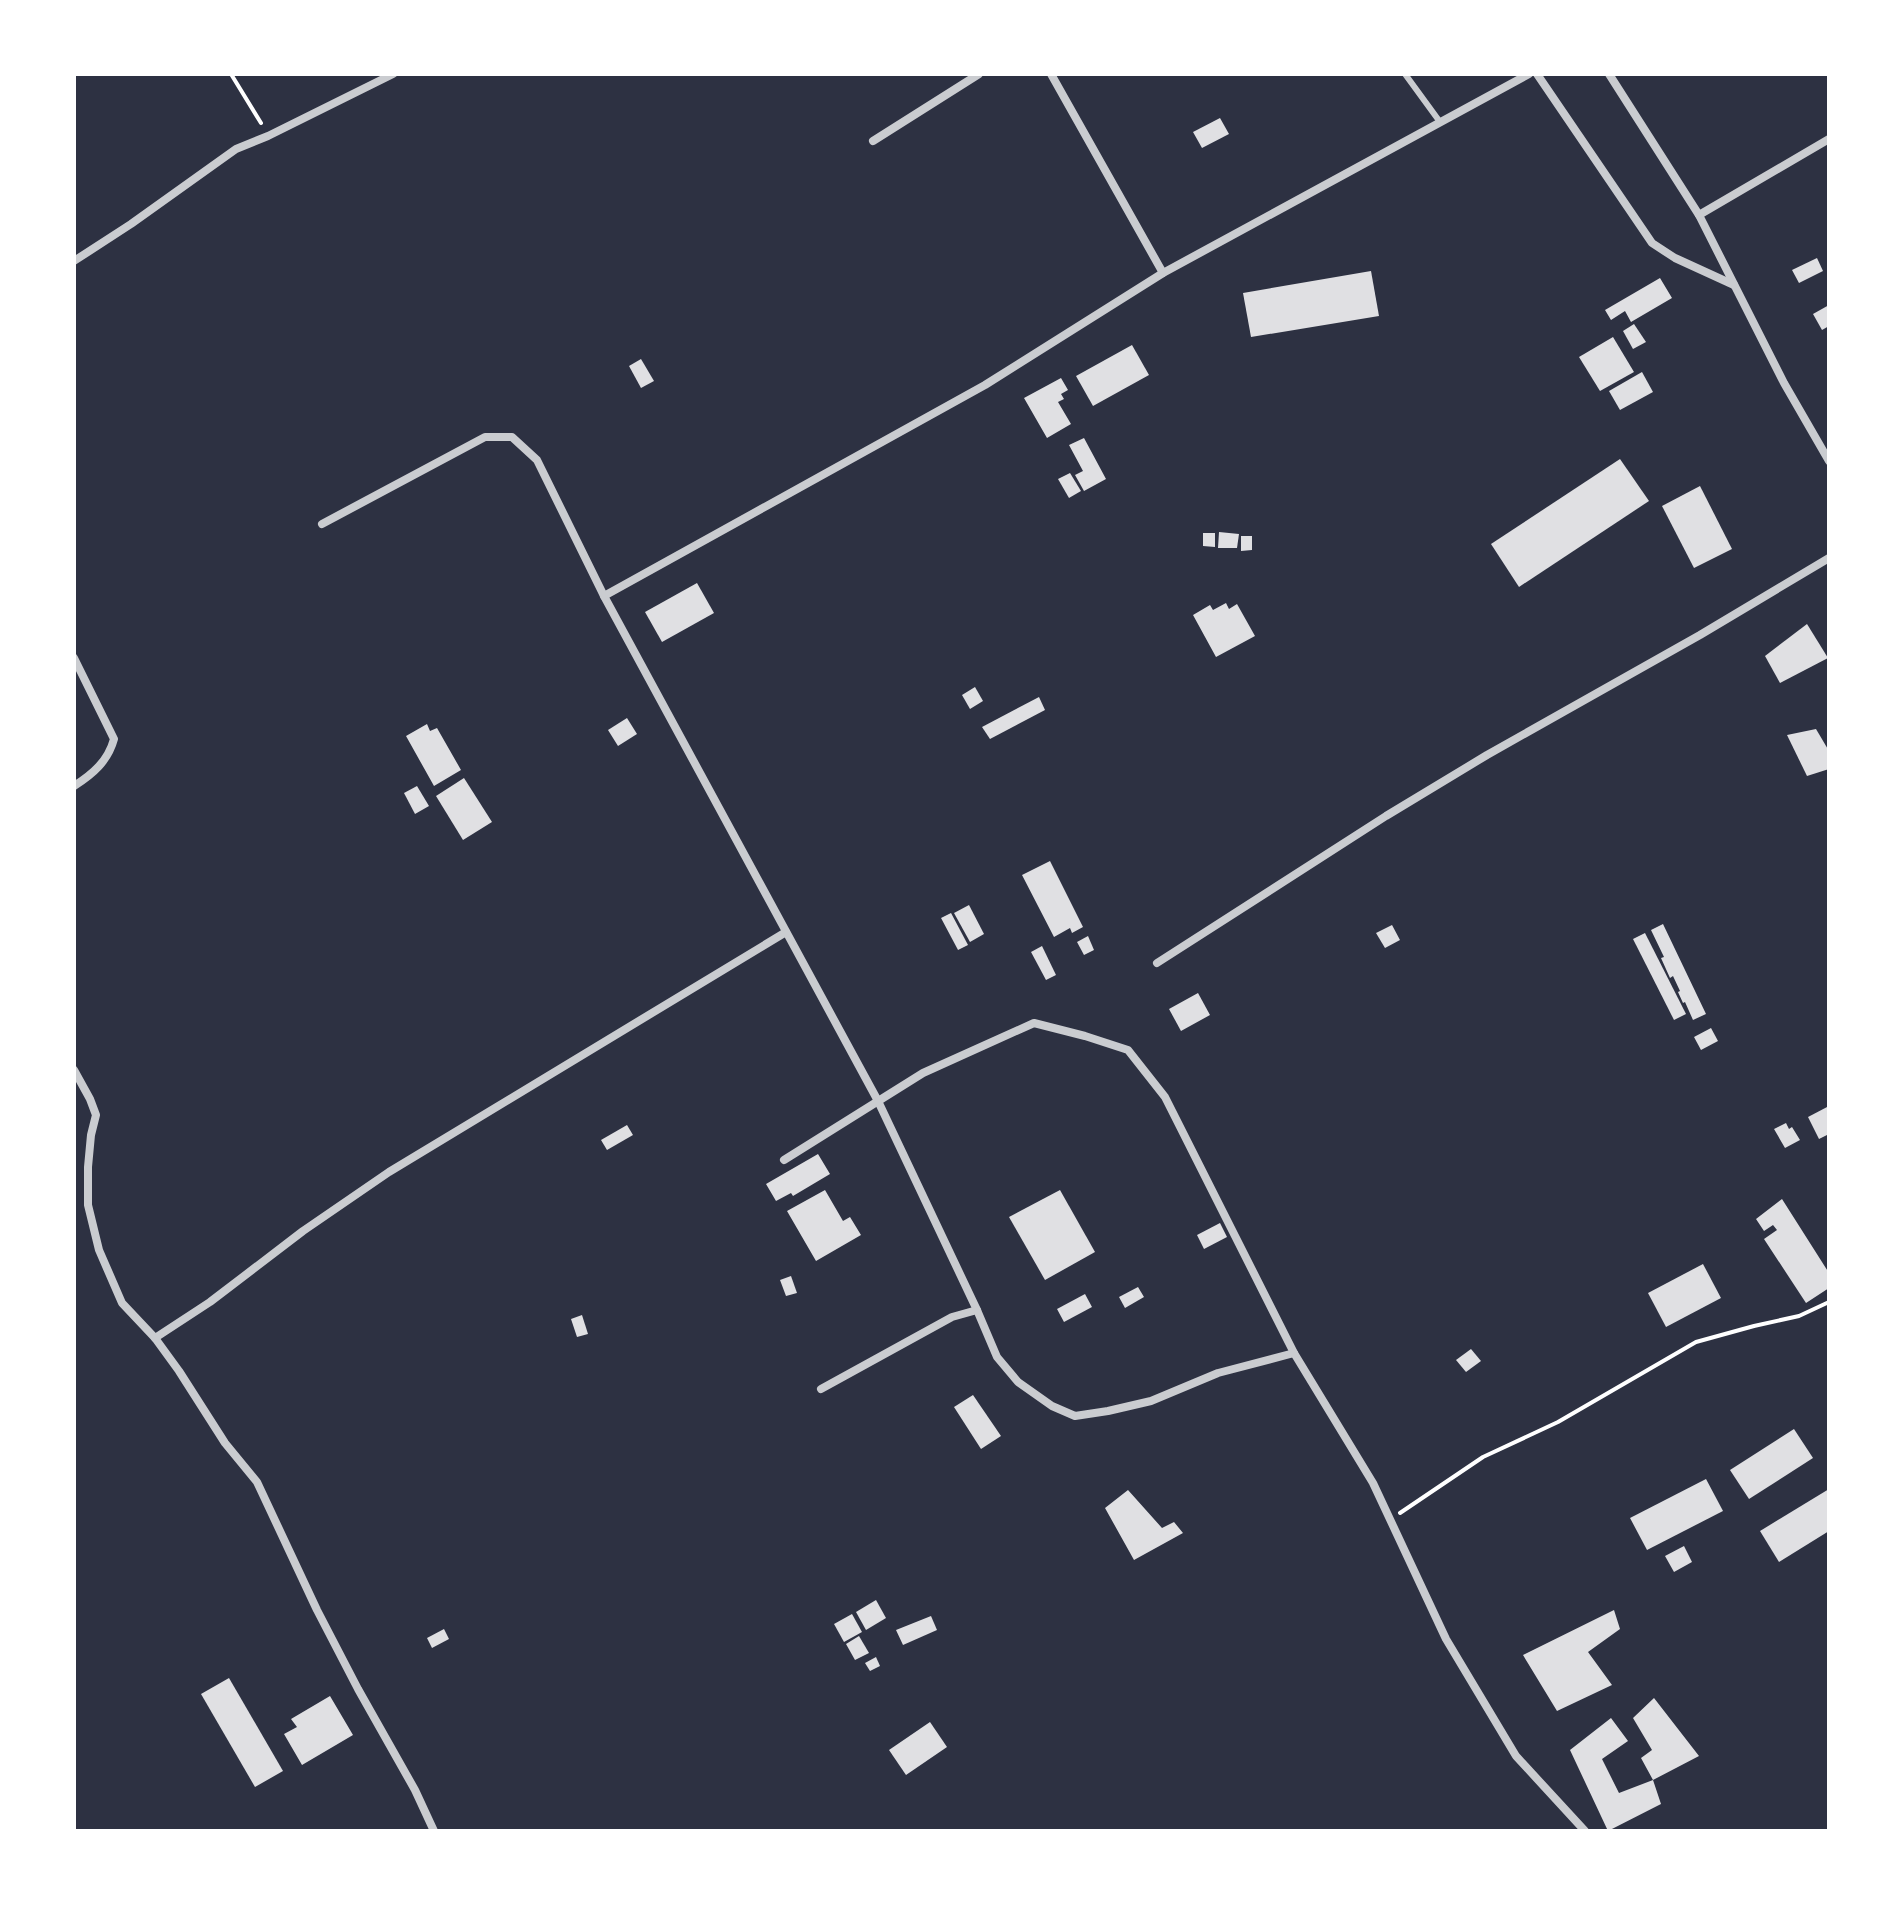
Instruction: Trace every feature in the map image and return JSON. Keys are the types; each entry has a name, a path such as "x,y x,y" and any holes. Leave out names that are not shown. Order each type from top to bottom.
{"street":[{"path":"74,261 236,149 393,74"},
{"path":"873,141 979,74"},
{"path":"1051,74 1163,273"},
{"path":"604,596 985,385 1163,273 1529,74"},
{"path":"1537,74 1652,243 1675,258 1735,286"},
{"path":"1609,74 1699,215 1784,383 1829,461"},
{"path":"1699,215 1829,139"},
{"path":"322,524 485,437 512,437 537,460 604,596 878,1101 997,1357 1018,1382 1052,1406 1075,1416 1151,1401 1218,1373 1294,1353"},
{"path":"1157,963 1487,755 1829,558"},
{"path":"74,658 114,739 95,772 74,786"},
{"path":"155,1338 210,1302 303,1231 389,1172 786,932"},
{"path":"784,1160 923,1073 1034,1023 1128,1050 1165,1097 1294,1353 1373,1483 1446,1639 1516,1756 1585,1831"},
{"path":"74,1070 96,1115 88,1167 88,1205 99,1250 122,1303 155,1338 225,1443 257,1482 317,1610 434,1831"},
{"path":"821,1389 952,1317 977,1310"}],"lane":[{"path":"1405,74 1440,122"}],"path":[{"path":"231,74 268,136"},
{"path":"1391,1520 1483,1457 1558,1422 1696,1342 1799,1316 1829,1302"}],"building":[{"path":"1220,118 1229,134 1202,148 1193,132"},
{"path":"1817,258 1823,271 1799,283 1792,270"},
{"path":"1371,271 1379,316 1251,337 1243,293"},
{"path":"1660,278 1672,298 1631,322 1625,311 1611,320 1605,310"},
{"path":"1829,305 1829,326 1822,330 1813,314"},
{"path":"1634,324 1646,342 1633,349 1623,331"},
{"path":"1613,337 1634,372 1600,391 1579,357"},
{"path":"1132,345 1149,375 1093,406 1076,376"},
{"path":"641,359 654,381 641,388 629,366"},
{"path":"1642,372 1653,392 1620,410 1609,391"},
{"path":"1061,378 1068,390 1061,394 1064,399 1058,402 1071,424 1047,438 1024,398"},
{"path":"1084,438 1106,479 1084,491 1075,475 1083,471 1069,445"},
{"path":"1620,459 1649,501 1519,587 1491,544"},
{"path":"1070,473 1081,491 1069,498 1058,479"},
{"path":"1700,486 1732,549 1694,568 1662,506"},
{"path":"1219,532 1239,534 1237,548 1218,548"},
{"path":"1203,533 1215,533 1215,547 1203,546"},
{"path":"1241,536 1252,536 1252,550 1241,551"},
{"path":"697,583 714,613 662,642 645,612"},
{"path":"1226,603 1229,609 1237,604 1255,636 1216,657 1193,615 1210,605 1213,610"},
{"path":"1807,624 1828,658 1780,683 1765,656"},
{"path":"975,687 983,701 970,709 962,695"},
{"path":"1039,697 1045,710 990,739 982,727"},
{"path":"627,718 637,734 618,746 608,730"},
{"path":"427,724 430,731 437,728 461,770 434,786 406,736"},
{"path":"1816,729 1829,751 1829,769 1807,776 1787,735"},
{"path":"464,778 492,822 463,840 436,796"},
{"path":"417,786 429,806 415,814 404,793"},
{"path":"1050,861 1083,927 1072,933 1070,928 1054,937 1022,875"},
{"path":"969,905 984,934 970,942 954,913"},
{"path":"951,913 968,945 958,950 941,918"},
{"path":"1663,924 1706,1014 1693,1020 1673,976 1670,978 1651,930"},
{"path":"1392,925 1400,940 1385,948 1376,933"},
{"path":"1645,933 1686,1014 1674,1020 1633,939"},
{"path":"1088,936 1094,950 1084,955 1077,942"},
{"path":"1042,946 1056,975 1046,980 1031,952"},
{"path":"1198,993 1210,1015 1181,1031 1169,1009"},
{"path":"1711,1028 1718,1041 1701,1050 1694,1037"},
{"path":"1829,1106 1829,1134 1819,1139 1808,1117"},
{"path":"1786,1123 1800,1140 1785,1148 1774,1129"},
{"path":"627,1125 633,1135 607,1150 601,1140"},
{"path":"818,1154 830,1174 793,1196 791,1193 776,1201 766,1184"},
{"path":"825,1190 843,1221 850,1217 861,1235 816,1261 787,1211"},
{"path":"1060,1190 1095,1252 1045,1280 1009,1217"},
{"path":"1782,1199 1829,1273 1829,1288 1806,1303 1764,1239 1777,1230 1773,1225 1764,1231 1756,1219"},
{"path":"1220,1223 1227,1237 1204,1249 1197,1235"},
{"path":"1703,1264 1721,1298 1666,1327 1648,1293"},
{"path":"791,1276 797,1293 786,1296 780,1280"},
{"path":"1138,1287 1144,1297 1125,1308 1119,1297"},
{"path":"1085,1294 1092,1307 1064,1322 1057,1309"},
{"path":"582,1315 588,1334 577,1337 571,1319"},
{"path":"1471,1349 1481,1361 1466,1372 1456,1360"},
{"path":"973,1395 1001,1436 981,1449 954,1407"},
{"path":"1794,1429 1813,1458 1749,1499 1730,1470"},
{"path":"1706,1479 1723,1511 1647,1550 1630,1518"},
{"path":"1829,1489 1829,1531 1779,1562 1760,1531"},
{"path":"1128,1490 1162,1528 1174,1522 1183,1533 1134,1560 1105,1508"},
{"path":"1684,1546 1692,1562 1674,1572 1665,1556"},
{"path":"876,1600 886,1618 866,1630 856,1612"},
{"path":"1614,1610 1620,1629 1588,1652 1612,1685 1557,1711 1523,1655"},
{"path":"852,1614 862,1632 844,1642 834,1624"},
{"path":"931,1616 937,1630 903,1645 896,1630"},
{"path":"444,1629 449,1639 432,1648 427,1638"},
{"path":"859,1636 869,1653 855,1660 846,1644"},
{"path":"876,1657 880,1666 870,1671 865,1663"},
{"path":"229,1678 283,1771 255,1787 201,1694"},
{"path":"330,1696 353,1735 302,1765 284,1734 297,1727 291,1719"},
{"path":"1654,1698 1699,1756 1653,1780 1641,1758 1652,1750 1633,1718"},
{"path":"1611,1718 1628,1741 1602,1759 1619,1793 1653,1780 1661,1804 1608,1831 1570,1750"},
{"path":"930,1722 947,1747 906,1775 889,1750"}]}
